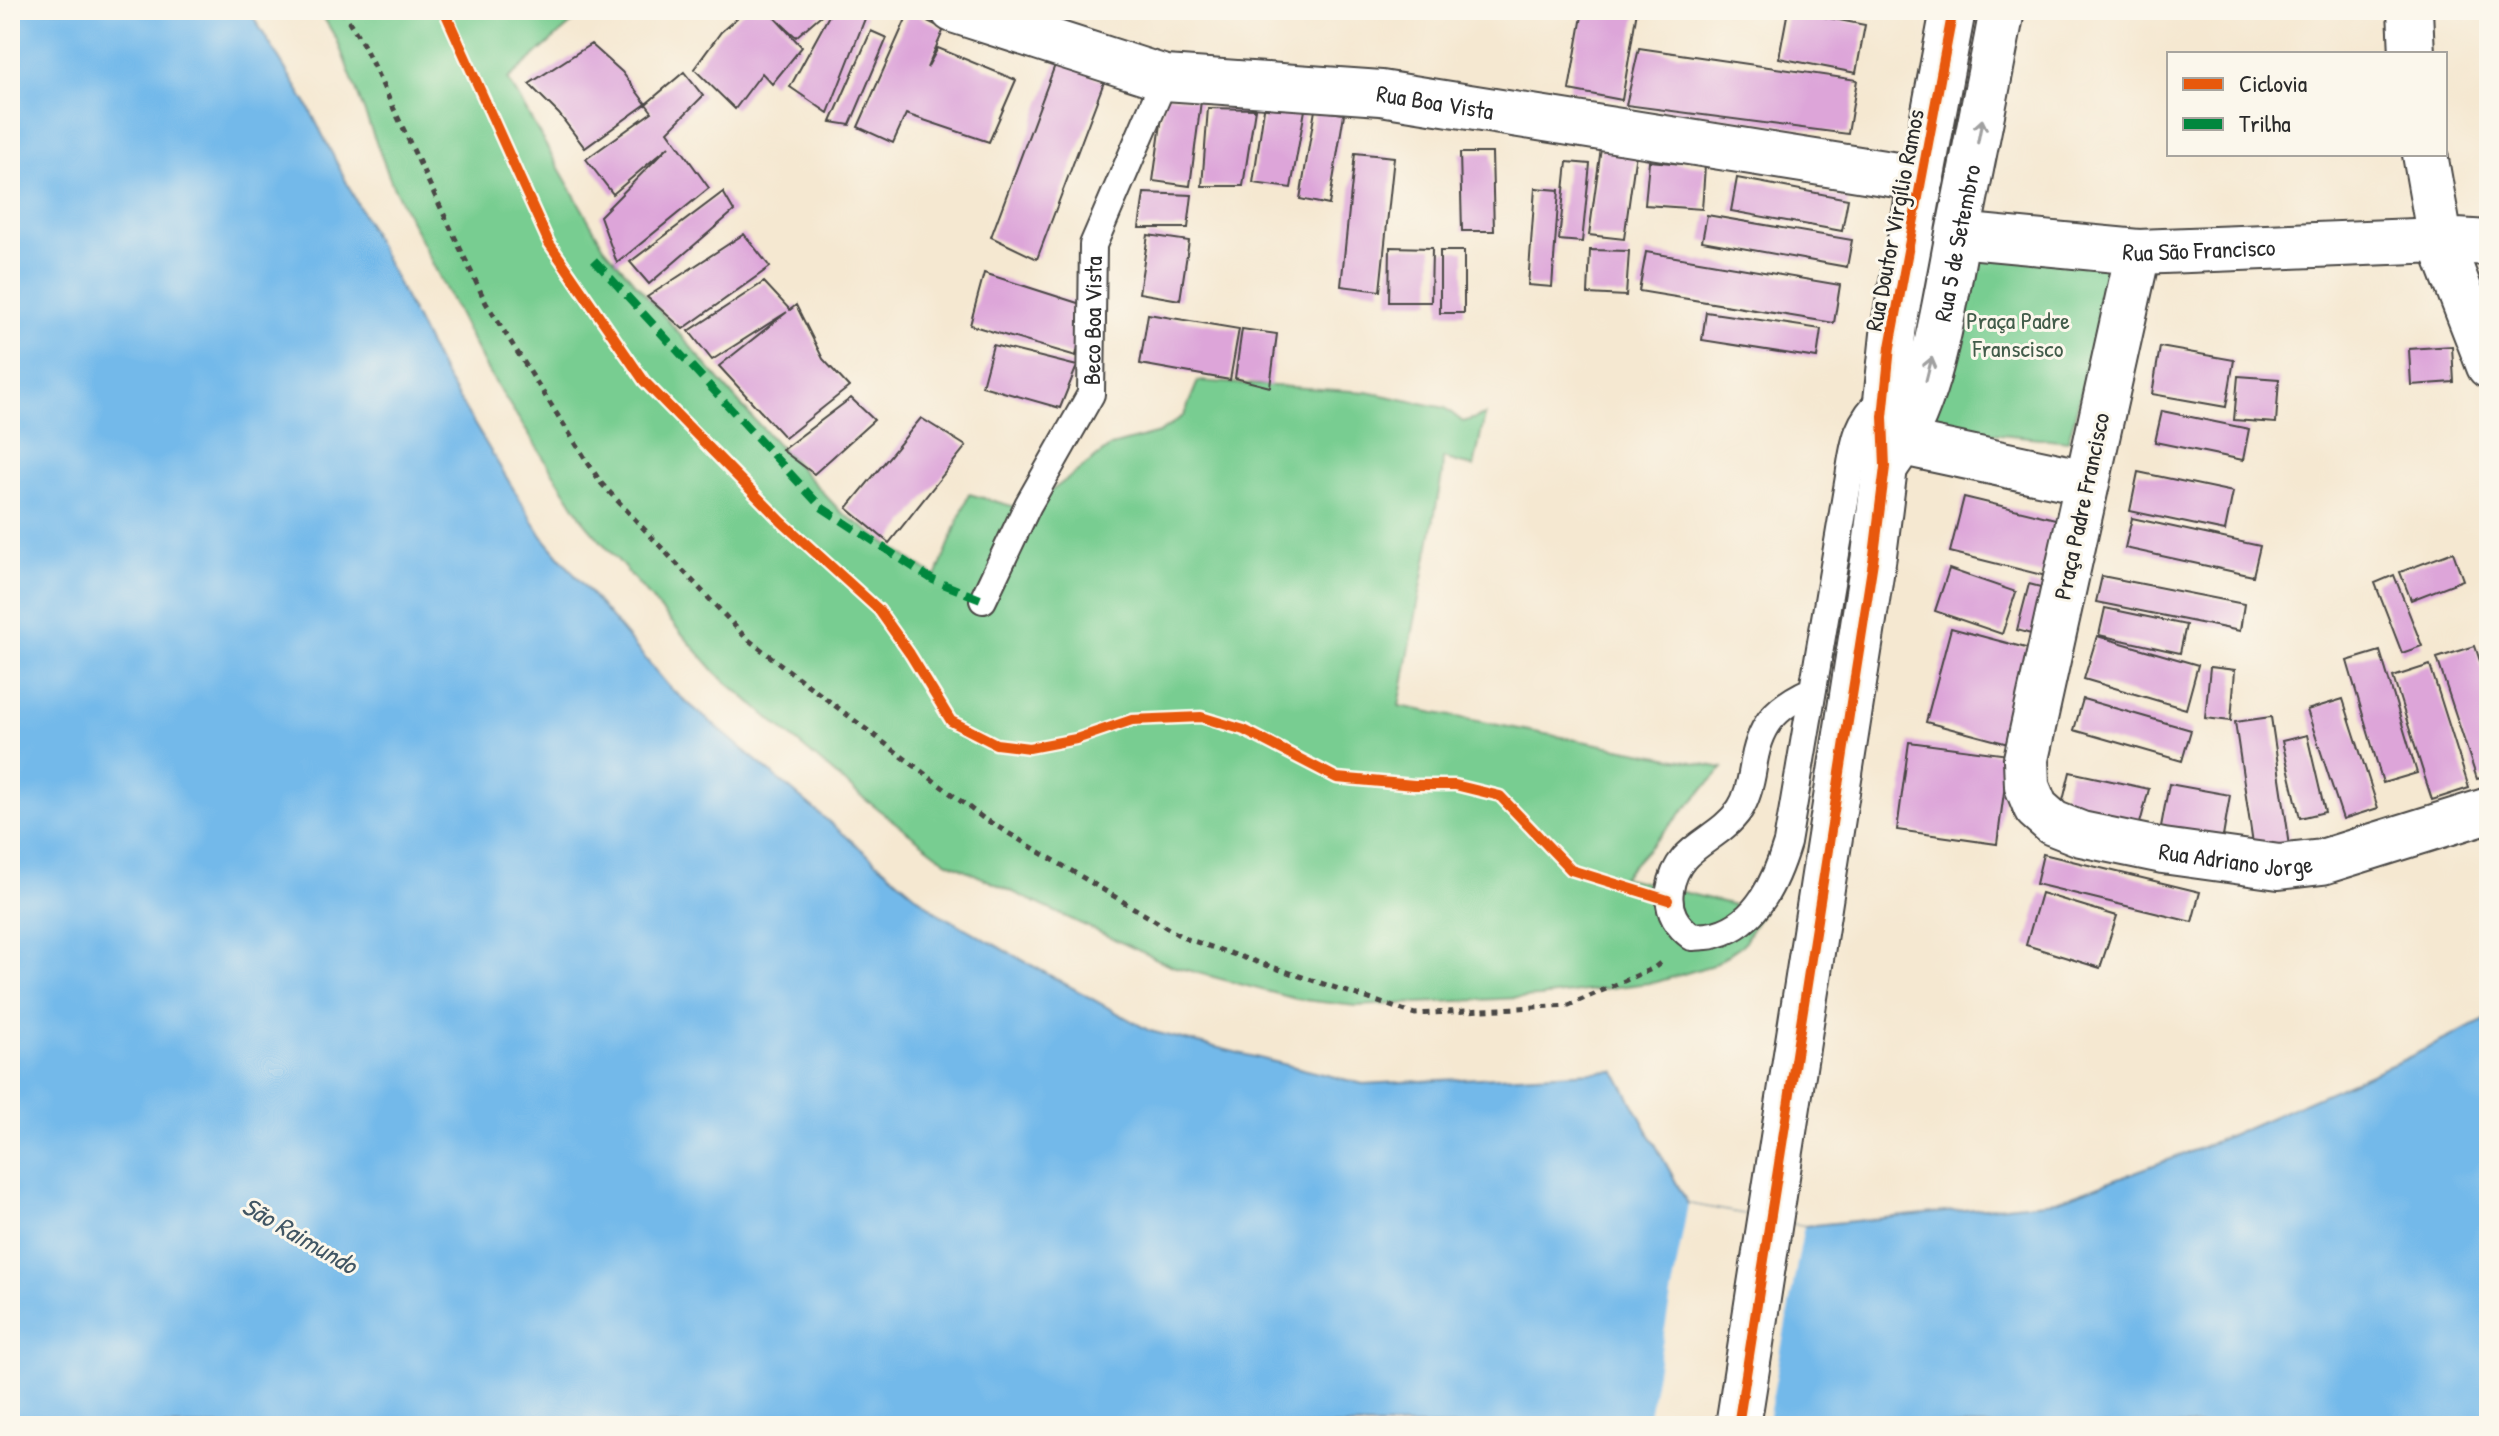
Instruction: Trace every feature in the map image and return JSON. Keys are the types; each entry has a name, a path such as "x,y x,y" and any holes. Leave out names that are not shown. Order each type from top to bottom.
{"street":[{"name":"Rua Boa Vista","path":"953,10 1165,78 1381,93 1922,179"},
{"name":"Rua Doutor Virgílio Ramos","path":"1890,450 1886,393 1894,325 1953,10"},
{"name":"Rua 5 de Setembro","path":"1738,1426 1890,450 1925,382 1958,235 2002,10"},
{"path":"2410,10 2412,52"},
{"path":"2425,156 2440,240 2489,366"},
{"name":"Rua São Francisco","path":"1958,235 2138,252 2440,240 2489,243"},
{"name":"Praça Padre Francisco","path":"2026,759 2138,252"},
{"path":"1890,450 2086,482"},
{"name":"Rua Adriano Jorge","path":"2026,759 2027,786 2036,808 2053,823 2081,834 2163,851 2279,867 2322,862 2489,810"}],"lane":[{"name":"Beco Boa Vista","path":"983,600 1028,505 1091,394 1093,245 1165,78"},
{"path":"1813,690 1793,698 1767,723 1756,745 1751,781 1741,808 1727,823 1687,853 1672,874 1668,900 1676,924 1692,937 1717,935 1742,923 1761,902 1778,873 1787,843 1813,690 1853,449 1859,425 1886,393"}],"path":[{"path":"342,10 363,44 486,303 601,483 746,638 983,818 1184,938 1415,1014 1569,1005 1654,968 1692,937"}],"green space":[{"path":"319,10 587,10 508,79 604,247 748,413 841,512 936,577 969,494 1026,510 1111,446 1159,433 1184,415 1198,381 1367,392 1445,408 1463,422 1485,415 1474,467 1443,458 1399,706 1723,768 1622,877 1762,912 1743,944 1713,965 1657,982 1539,997 1356,1006 1296,999 1172,966 946,861 858,794 716,673 586,524 486,368 392,184 337,40"},
{"name":"Praça Padre Franscisco","path":"1957,247 2117,262 2068,441 1923,426"}],"water":[{"name":"São Raimundo","path":"10,10 249,10 308,106 442,371 542,536 670,688 936,912 1150,1031 1363,1084 1615,1071 1688,1204 1804,1226 2056,1201 2200,1148 2403,1060 2489,1018 2489,1426 10,1426"}],"pier":[{"path":"1688,1204 1804,1226 1767,1426 1647,1426"}],"building":[{"path":"746,10 827,10 796,37 774,17 802,47 772,84 762,73 735,109 694,69 721,32"},
{"path":"832,10 853,10 866,16 828,113 790,87"},
{"path":"1583,10 1637,10 1622,100 1569,90"},
{"path":"1788,10 1865,25 1856,73 1779,58"},
{"path":"909,12 944,29 927,68 938,48 1016,80 989,142 906,114 893,143 858,127"},
{"path":"871,31 887,38 850,125 831,122"},
{"path":"591,44 622,72 646,104 585,148 559,114 529,84"},
{"path":"1639,48 1857,80 1848,134 1626,105"},
{"path":"1058,57 1104,82 1037,259 991,237"},
{"path":"684,72 703,96 668,131 709,188 617,263 600,216 669,146 613,194 586,159 652,112 646,104"},
{"path":"1165,95 1201,101 1190,186 1153,181"},
{"path":"1265,102 1305,110 1291,188 1253,183"},
{"path":"1208,108 1255,109 1243,186 1202,186"},
{"path":"1315,110 1344,114 1329,205 1300,199"},
{"path":"1601,148 1636,153 1624,239 1589,235"},
{"path":"1355,153 1394,157 1380,291 1341,286"},
{"path":"1460,153 1492,153 1494,231 1462,231"},
{"path":"1649,161 1705,166 1702,209 1645,205"},
{"path":"1567,162 1590,164 1582,242 1559,240"},
{"path":"1737,178 1848,199 1842,231 1731,211"},
{"path":"1535,188 1559,190 1552,287 1528,285"},
{"path":"723,192 734,211 649,284 630,262"},
{"path":"1144,193 1192,195 1188,228 1139,228"},
{"path":"1707,215 1852,240 1847,267 1702,241"},
{"path":"744,234 770,267 683,329 647,297"},
{"path":"1148,235 1189,241 1180,300 1139,293"},
{"path":"1390,247 1432,248 1431,302 1389,302"},
{"path":"1590,250 1629,251 1626,296 1588,294"},
{"path":"1440,251 1464,251 1464,313 1440,313"},
{"path":"1646,252 1840,285 1834,323 1639,291"},
{"path":"984,273 1087,306 1076,356 970,325"},
{"path":"764,282 790,310 796,305 823,359 849,387 785,438 719,366 787,312 712,360 689,331"},
{"path":"1706,312 1821,329 1817,358 1702,340"},
{"path":"1148,314 1239,329 1230,380 1140,364"},
{"path":"1242,329 1277,334 1270,387 1235,378"},
{"path":"993,345 1077,366 1060,408 982,386"},
{"path":"2452,346 2454,382 2411,385 2409,349"},
{"path":"2160,347 2234,360 2226,407 2152,394"},
{"path":"2238,376 2279,379 2276,423 2234,420"},
{"path":"851,398 874,420 814,474 782,450"},
{"path":"2162,411 2249,429 2243,460 2155,442"},
{"path":"921,418 966,446 889,543 847,508"},
{"path":"2138,472 2233,492 2225,531 2130,511"},
{"path":"1964,497 2068,522 2054,578 1950,552"},
{"path":"2132,518 2260,546 2253,576 2125,548"},
{"path":"2453,552 2463,580 2411,600 2400,572"},
{"path":"1949,569 2016,592 2002,634 1935,611"},
{"path":"2394,575 2422,646 2402,653 2375,583"},
{"path":"2102,576 2244,604 2240,631 2096,602"},
{"path":"2029,584 2052,590 2041,637 2017,630"},
{"path":"2105,608 2186,625 2180,653 2099,635"},
{"path":"1951,628 2037,651 2012,745 1926,722"},
{"path":"2097,636 2198,665 2186,709 2084,679"},
{"path":"2475,646 2489,688 2489,776 2477,779 2437,658"},
{"path":"2380,651 2417,773 2383,783 2347,661"},
{"path":"2430,665 2469,788 2432,800 2393,677"},
{"path":"2210,667 2235,670 2231,721 2205,718"},
{"path":"2083,699 2191,730 2182,761 2074,730"},
{"path":"2343,699 2378,808 2343,819 2307,710"},
{"path":"2271,717 2290,846 2254,851 2235,722"},
{"path":"2307,735 2325,812 2300,818 2282,741"},
{"path":"1909,742 2009,755 1997,844 1897,830"},
{"path":"2070,772 2149,789 2138,831 2060,813"},
{"path":"2169,784 2230,795 2222,843 2160,832"},
{"path":"2043,854 2200,892 2192,922 2036,884"},
{"path":"2041,893 2117,916 2100,968 2026,945"}],"marked path":[{"path":"594,260 821,507 933,580 983,600"}],"cycle path":[{"path":"444,10 549,243 644,381 782,522 879,610 951,721 996,744 1029,748 1076,739 1132,720 1201,717 1244,730 1337,778 1414,785 1455,785 1500,796 1571,870 1668,900"},
{"path":"1738,1426 1874,555 1885,467 1883,417 1890,347 1953,10"}]}
